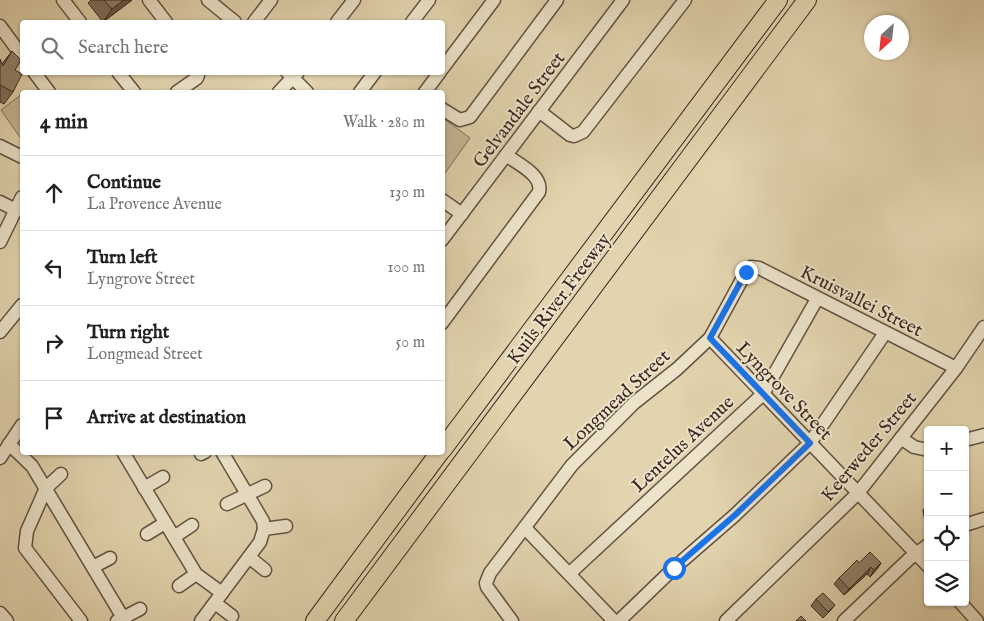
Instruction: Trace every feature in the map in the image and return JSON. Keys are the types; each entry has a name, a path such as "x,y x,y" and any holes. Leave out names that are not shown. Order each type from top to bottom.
{"highway":[{"name":"Kuils River Freeway","path":"445,446 778,0"},
{"name":"Kuils River Freeway","path":"344,621 807,0"},
{"name":"Kuils River Freeway","path":"314,621 438,455"}],"street":[{"path":"62,0 78,20"},
{"path":"149,0 164,20"},
{"path":"208,0 233,20"},
{"path":"256,20 271,0"},
{"path":"339,20 354,0"},
{"path":"414,20 429,0"},
{"path":"445,65 494,0"},
{"path":"445,110 460,120 470,117 558,0"},
{"name":"Gelvandale Street","path":"445,236 623,0"},
{"path":"539,111 574,136 583,132 685,0"},
{"path":"0,26 20,53"},
{"path":"38,75 48,90"},
{"path":"120,75 132,90"},
{"path":"180,90 197,78 198,75"},
{"path":"280,90 291,75"},
{"path":"293,75 305,90"},
{"path":"362,90 373,75"},
{"path":"426,90 438,75"},
{"path":"0,146 20,156"},
{"path":"445,319 539,192 540,184 536,177 506,155"},
{"path":"0,242 20,201"},
{"path":"0,202 16,210"},
{"path":"445,202 462,214"},
{"name":"Kruisvallei Street","path":"751,267 758,268 956,368"},
{"name":"Longmead Street","path":"512,621 486,583 490,573 579,458 634,403 677,369 710,338 746,272 751,267"},
{"name":"Lentelus Avenue","path":"568,574 763,394 817,299"},
{"path":"0,332 20,307"},
{"path":"0,341 20,318"},
{"name":"Keerweder Street","path":"726,621 858,493 956,368 984,327"},
{"path":"619,621 674,568 735,515 810,443 885,333"},
{"name":"Lyngrove Street","path":"710,338 924,562"},
{"path":"0,458 20,428"},
{"path":"969,439 984,435"},
{"path":"901,438 914,447 924,449"},
{"path":"9,444 20,453"},
{"path":"23,455 28,459 94,567 122,620 140,609"},
{"path":"125,455 196,574 232,616"},
{"path":"201,621 260,542 264,529 261,517 224,455"},
{"path":"61,474 46,488 27,531 25,548 81,621"},
{"path":"144,488 163,477"},
{"path":"227,504 265,486"},
{"path":"969,524 984,519"},
{"path":"147,534 165,523"},
{"path":"174,537 192,525"},
{"path":"264,529 286,526"},
{"path":"524,528 614,621"},
{"path":"844,621 924,548"},
{"path":"249,557 265,570"},
{"path":"94,567 110,558"},
{"path":"179,586 196,574"},
{"path":"962,606 970,618"},
{"path":"0,613 7,621"}],"shaded area":[{"path":"20,96 20,137 1,110"},
{"path":"445,119 470,138 445,173"}],"building":[{"path":"104,0 124,0 112,9"},
{"path":"12,51 20,59 15,70 22,75 13,92 0,85 0,59 3,66"},
{"path":"870,552 881,563 874,570 871,567 849,589 839,578 857,560 859,563"},
{"path":"823,593 835,605 828,612 816,599"},
{"path":"801,616 806,621 796,621"}],"route":[{"path":"674,568 735,515 810,443 710,338 746,272"}]}
